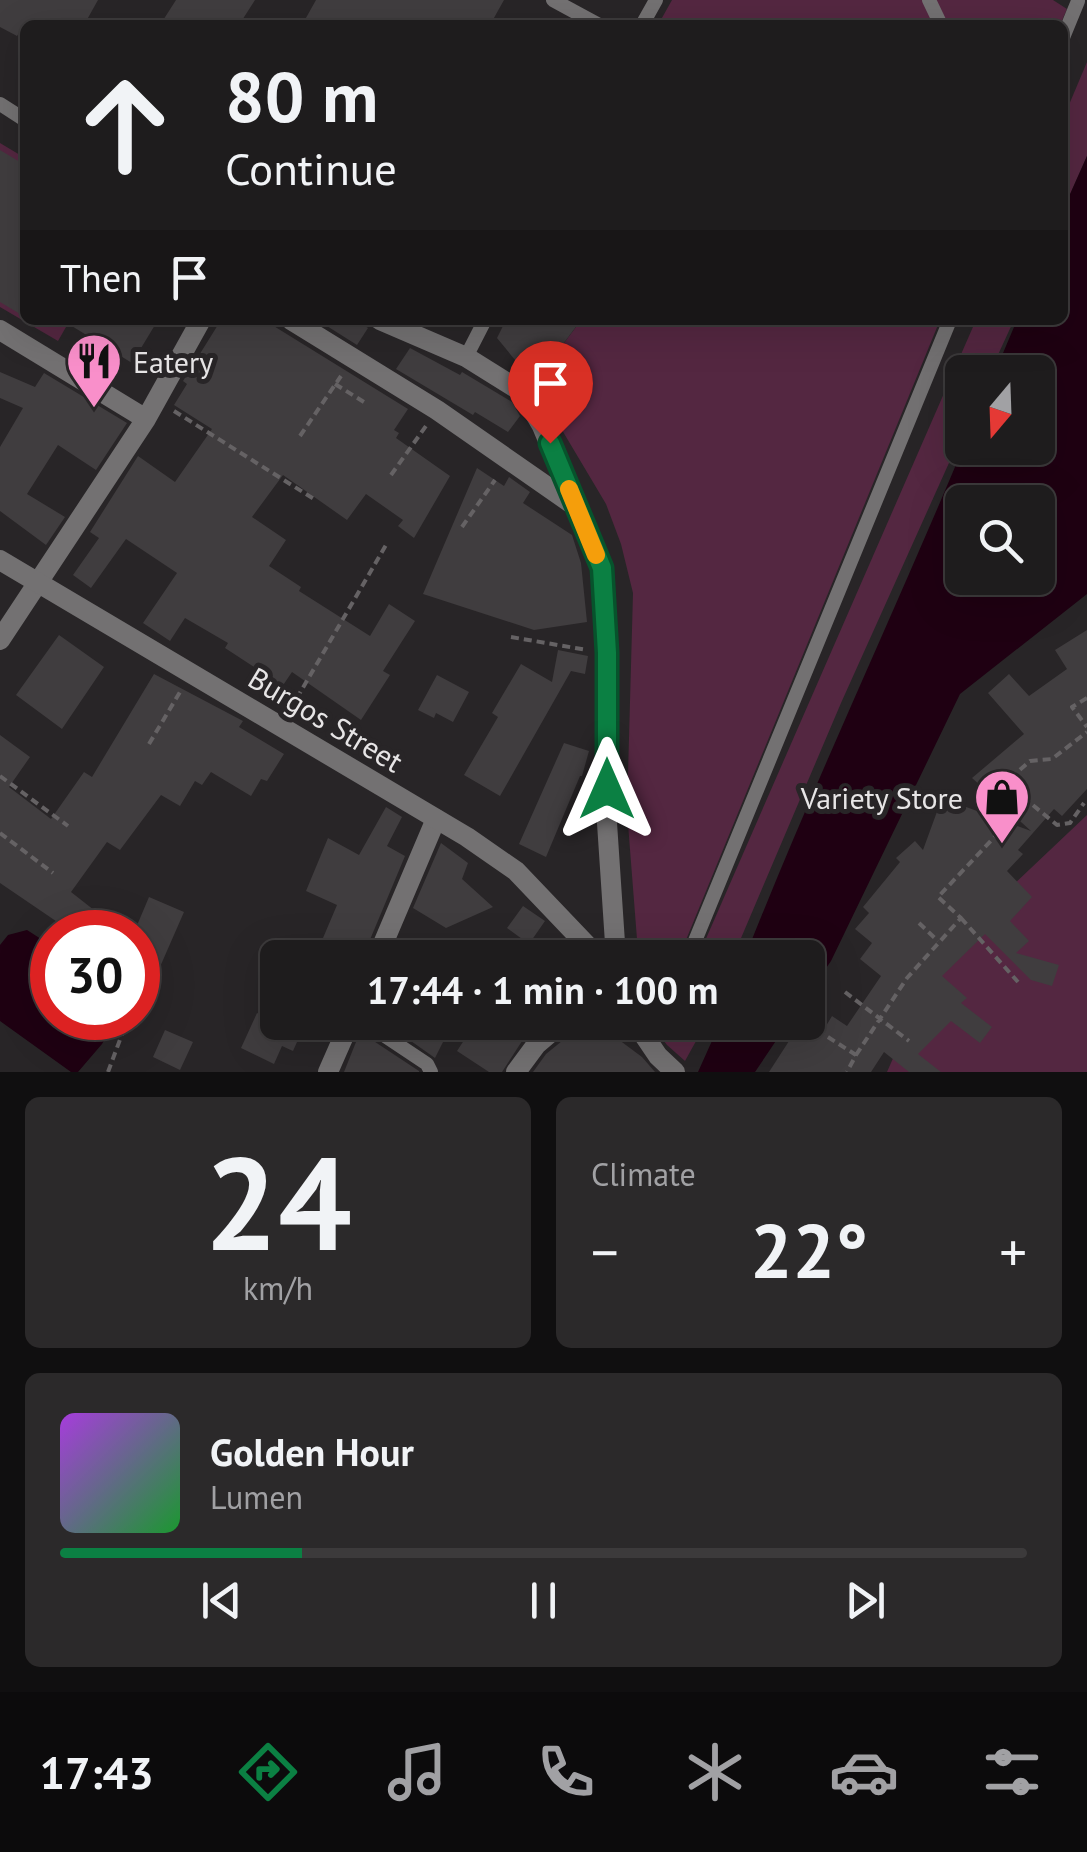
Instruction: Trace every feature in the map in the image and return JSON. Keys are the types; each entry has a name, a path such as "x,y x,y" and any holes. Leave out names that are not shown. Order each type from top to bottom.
{"street":[{"path":"0,640 146,420 198,325"},
{"path":"299,325 437,410 576,507"},
{"path":"392,325 466,357 522,392 542,426 602,568 607,653 607,823 615,940"},
{"path":"0,330 146,420"},
{"name":"Burgos Street","path":"0,560 436,819 516,871 582,940"},
{"path":"385,940 436,819"},
{"path":"328,1072 342,1040"},
{"path":"516,1072 542,1040"},
{"path":"647,1040 676,1072"}],"lane":[{"path":"553,0 590,20"},
{"path":"1068,26 1078,2"},
{"path":"466,357 482,325"},
{"path":"695,940 948,325"},
{"path":"391,1040 428,1064 431,1072"}],"path":[{"path":"300,436 352,359"},
{"path":"336,384 364,402"},
{"path":"157,400 314,499"},
{"path":"392,476 437,410"},
{"path":"462,527 509,459"},
{"path":"280,727 386,546"},
{"path":"511,637 607,653"},
{"path":"150,744 190,674"},
{"path":"1084,804 1070,823 1056,825 1007,780 1030,761 1052,759 1087,729 1072,707 1087,698"},
{"path":"0,776 68,826"},
{"path":"1018,982 938,897 1001,830 1005,815 1023,796"},
{"path":"0,833 53,873"},
{"path":"847,1072 907,978 961,918"},
{"path":"919,922 938,941"},
{"path":"844,992 909,1041"},
{"path":"825,1036 856,1056"},
{"path":"108,1072 120,1040"}],"shaded area":[{"path":"672,0 1053,0 1067,9 1062,20 661,20"},
{"path":"1087,62 1087,156 1068,199 1068,107"},
{"path":"0,143 20,155 20,319 0,307"},
{"path":"1087,156 1087,594 960,694 825,970 825,940 752,940 945,490 945,595 1055,595 1055,485 947,485 956,465 1055,465 1055,355 1002,355 1015,325 1068,325 1068,199"},
{"path":"31,325 67,325 58,341"},
{"path":"578,325 938,325 686,940 637,940 627,811 633,593 606,504 534,383"},
{"path":"974,325 1012,325 998,355 961,355"},
{"path":"945,391 945,465 948,465 740,940 705,940"},
{"path":"1087,815 1087,1072 887,1072 938,956"},
{"path":"30,932 30,1040 104,1040 78,1072 71,1072 0,1021 0,945 8,935"},
{"path":"663,1040 697,1040 685,1061"},
{"path":"712,1040 777,1040 755,1072 698,1072"}],"building":[{"path":"0,0 98,0 87,20 20,20 17,36 0,27"},
{"path":"176,0 255,0 242,20 163,20"},
{"path":"316,0 504,0 493,20 305,20"},
{"path":"0,150 20,162 20,314 0,302"},
{"path":"70,325 155,325 132,363"},
{"path":"218,325 272,325 408,409 394,430 399,433 396,438 450,476 414,538 398,526 403,520 366,494 347,520 283,475 252,517 286,540 269,566 301,587 299,591 370,636 389,604 415,621 383,671 390,675 361,720 292,672 275,697 249,680 257,669 225,648 228,643 185,618 170,641 143,623 177,573 126,539 91,588 73,575 99,538 90,532 138,456 175,482 212,429 174,405 187,384 183,381"},
{"path":"325,325 364,325 368,328 357,345"},
{"path":"504,325 577,325 534,383 497,338"},
{"path":"410,348 460,375 462,372 512,402 520,416 508,432 396,369"},
{"path":"0,372 35,387 44,373 127,423 96,470 58,445 27,494 65,517 46,545 0,511 0,447 23,408 0,398"},
{"path":"477,468 504,486 509,477 530,492 523,503 572,535 581,563 587,622 534,630 423,594"},
{"path":"1087,630 1087,789 1062,816 1054,809 1018,850 1023,854 1007,871 1032,897 1010,921 1029,941 1016,953 1059,965 1052,986 1031,980 985,934 942,976 967,998 961,1003 992,1027 980,1043 951,1021 918,1054 941,1072 909,1072 884,1052 871,1072 769,1072 790,1040 825,1040 825,1028 832,1016 847,1026 881,976 860,959 872,943 855,929 869,913 863,907 900,862 896,858 915,841 923,850 942,798 1031,831 972,778 1024,734 988,693 1009,674 1029,696 1067,669 1055,650"},
{"path":"59,635 104,667 62,729 16,695"},
{"path":"558,650 588,656 585,674 571,671 500,796 464,775 498,717 492,713 521,664 552,682"},
{"path":"154,674 243,721 239,727 284,754 267,781 261,779 251,796 211,772 202,785 195,781 180,806 161,795 120,850 107,842 71,892 94,910 40,910 0,883 0,735 30,757 9,787 51,819 84,772 92,777"},
{"path":"437,675 469,692 453,722 418,710"},
{"path":"564,743 589,751 546,857 519,844"},
{"path":"386,807 402,817 387,846 405,856 370,940 323,938 337,905 306,891 328,838 359,855"},
{"path":"441,843 468,863 462,879 493,907 446,928 413,908"},
{"path":"149,897 184,912 160,967 160,910 144,910"},
{"path":"523,906 545,921 532,940 524,940 507,928"},
{"path":"257,1013 260,1040 298,1040 293,1051 282,1046 274,1064 241,1048"},
{"path":"165,1030 193,1042 180,1070 153,1057"},
{"path":"357,1040 372,1040 419,1071 419,1072 344,1072"},
{"path":"410,1040 444,1040 435,1058"},
{"path":"464,1040 523,1040 502,1072 489,1072 457,1051"},
{"path":"563,1040 619,1040 655,1072 533,1072"}],"slow traffic":[{"path":"569,489 596,555"}],"place":[{"name":"Eatery","path":"94,410"},
{"name":"Variety Store","path":"1002,846"}],"route":[{"path":"550,443 602,568 607,653 607,789"}]}
